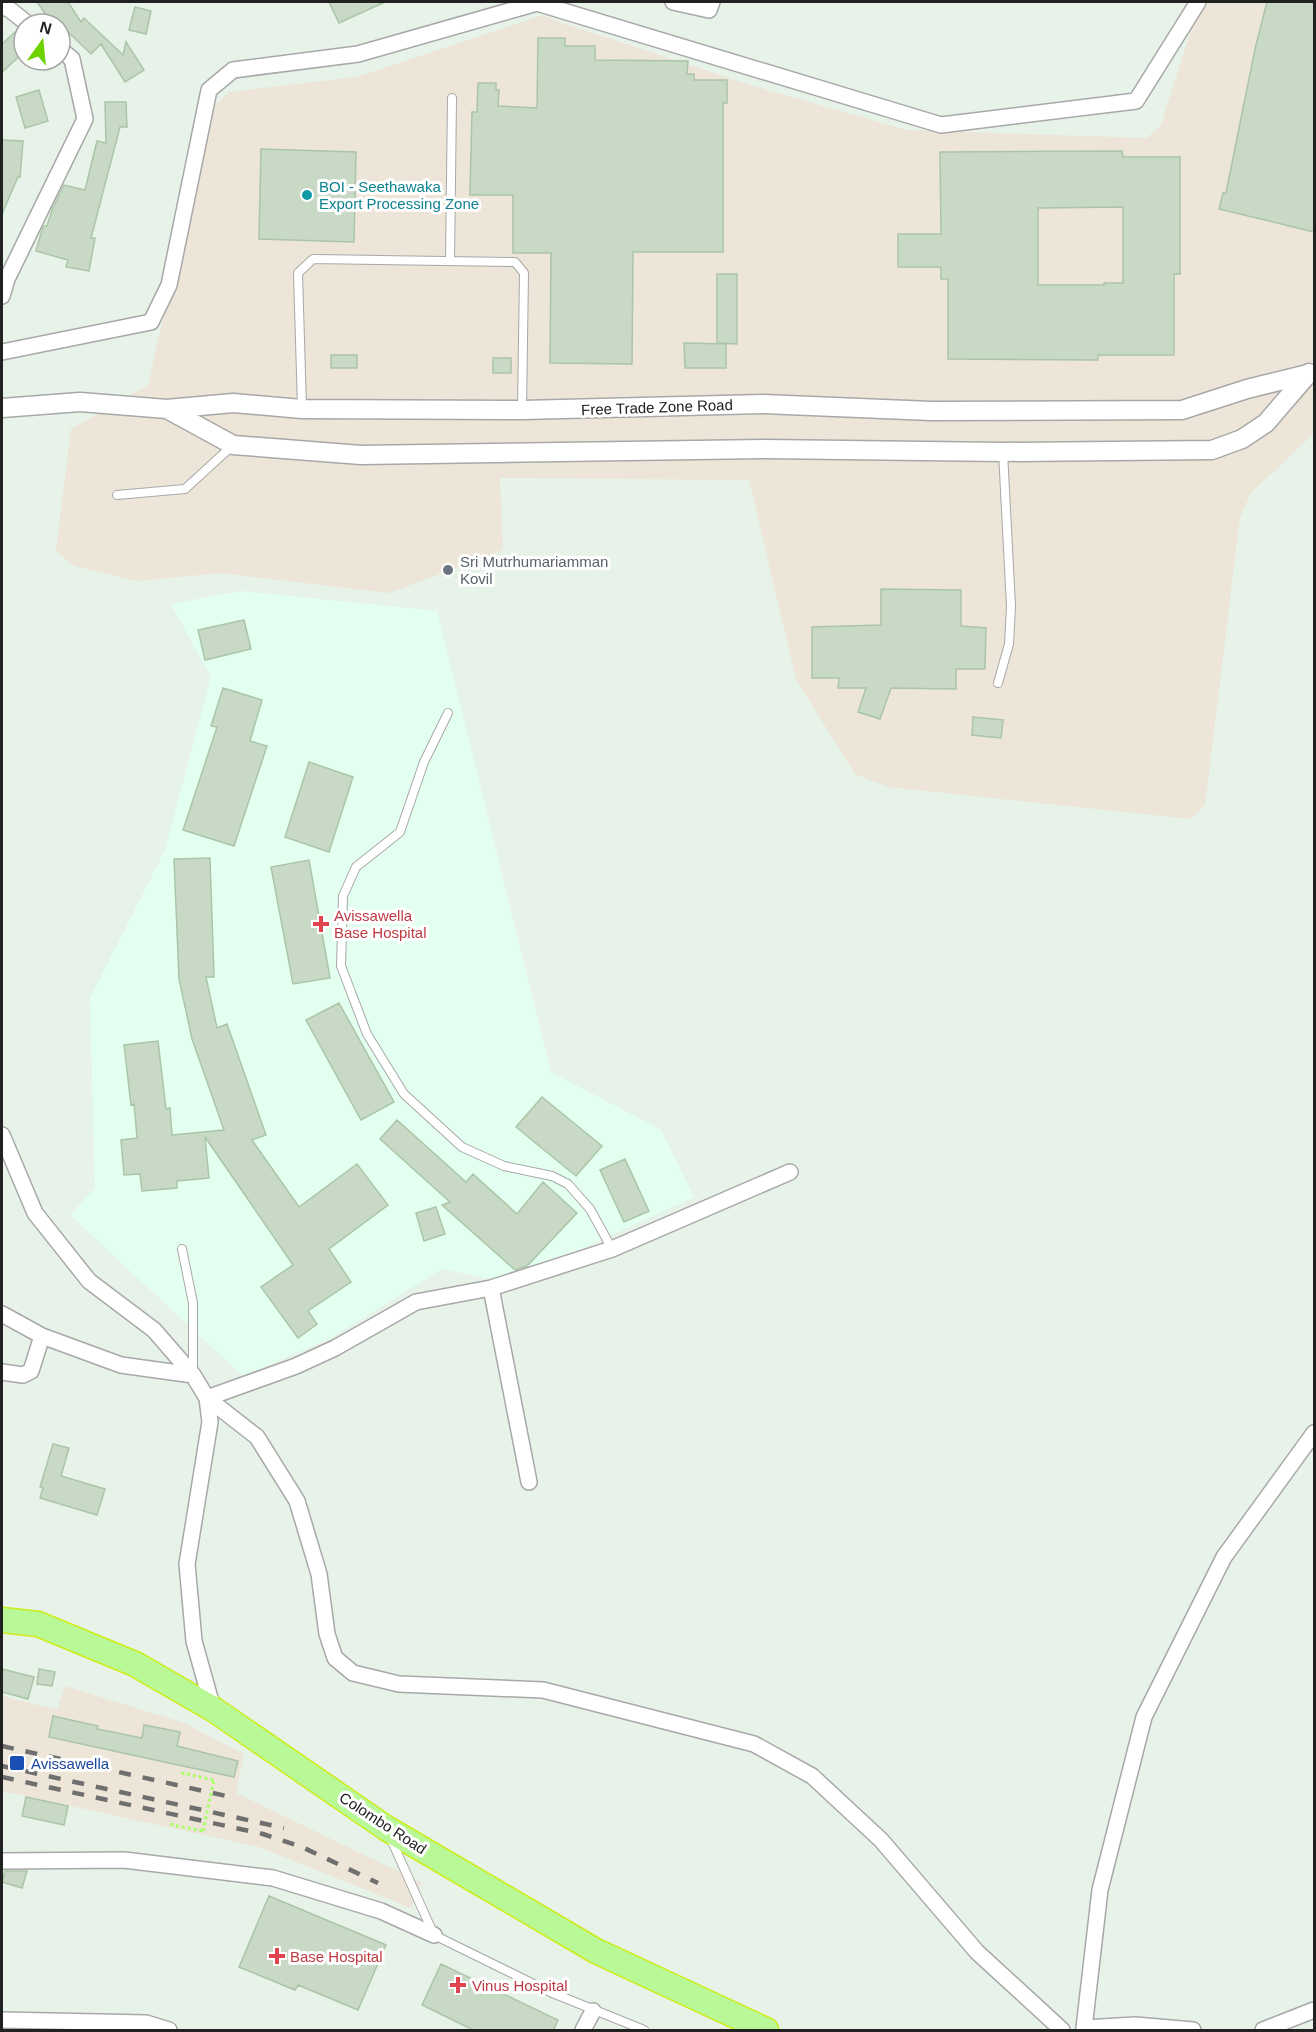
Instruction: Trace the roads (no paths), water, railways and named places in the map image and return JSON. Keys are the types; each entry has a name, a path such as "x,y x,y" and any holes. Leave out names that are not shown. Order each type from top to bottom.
{"highway":[{"name":"Colombo Road","path":"2,1620 38,1624 135,1664 213,1709 386,1828 596,1951 766,2031"}],"street":[{"path":"2,352 152,322 169,285 208,90 233,70 357,54 537,2 941,125 1136,101 1198,2"},
{"path":"673,2 709,10 712,2"},
{"path":"2,296 7,279 85,119 72,59"},
{"name":"Free Trade Zone Road","path":"2,408 80,402 167,410 233,403 302,409 522,410 763,404 931,411 1182,410 1311,371"},
{"name":"Free Trade Zone Road","path":"233,446 360,455 765,449 1003,452 1212,450 1242,439 1266,423 1311,371"},
{"path":"167,410 233,446"},
{"path":"2,1135 35,1213 89,1281 154,1330 193,1375 207,1398 257,1437 297,1501 319,1574 327,1634 335,1658 352,1673 399,1684 543,1690 754,1744 812,1776 881,1840 978,1952 1062,2031"},
{"path":"207,1398 296,1366 335,1348 416,1302 491,1288 612,1249 790,1172"},
{"path":"491,1288 529,1482"},
{"path":"2,1314 42,1335 121,1365 193,1375"},
{"path":"2,1372 23,1375 31,1371 42,1335"},
{"path":"207,1398 210,1422 187,1564 194,1641 213,1709"},
{"path":"1193,2031 1135,2025 1084,2029 1100,1890 1144,1717 1224,1557 1314,1433"},
{"path":"2,1861 124,1860 273,1878 381,1911 434,1935"},
{"path":"1263,2031 1314,2010"},
{"path":"583,2031 593,2011"},
{"path":"2,2020 146,2023 169,2031"}],"lane":[{"path":"450,261 452,98"},
{"path":"302,409 298,273 313,259 515,262 524,273 522,410"},
{"path":"117,495 185,489 233,446"},
{"path":"998,683 1009,644 1011,606 1003,452"},
{"path":"448,713 424,762 400,832 356,867 343,896 341,966 367,1034 404,1094 462,1147 504,1166 552,1176 568,1184 590,1209 612,1249"},
{"path":"182,1248 193,1303 193,1375"},
{"path":"386,1828 434,1935 550,1992 644,2031"}],"railway":[{"path":"2,1746 235,1798"},
{"path":"2,1766 284,1828"},
{"path":"2,1777 263,1834 302,1847 378,1883"}],"place":[{"name":"BOI - Seethawaka Export Processing Zone","path":"307,195"},
{"name":"Sri Mutrhumariamman Kovil","path":"448,570"},
{"name":"Avissawella Base Hospital","path":"321,924"},
{"name":"Avissawella","path":"17,1763"},
{"name":"Base Hospital","path":"277,1956"},
{"name":"Vinus Hospital","path":"458,1985"}]}
